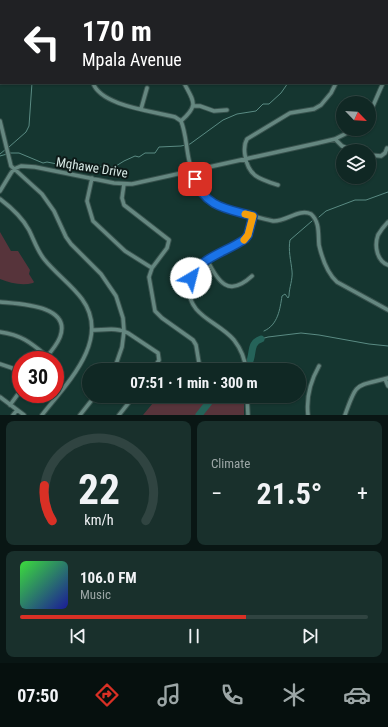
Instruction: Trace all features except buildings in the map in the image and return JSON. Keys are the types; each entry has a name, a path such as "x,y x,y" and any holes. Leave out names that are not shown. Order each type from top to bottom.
{"street":[{"path":"93,84 96,90 105,97 141,109 175,117 181,121 186,139 189,160 199,190 212,203 223,208 279,221 303,212 311,214 316,222 321,251 331,276 337,282 388,310"},
{"path":"181,121 193,106 192,98 185,84"},
{"path":"278,185 253,174 249,169 244,146 247,139 290,113 314,108 322,104 331,93 336,84"},
{"path":"376,99 383,84"},
{"path":"141,109 147,88"},
{"path":"193,106 200,106 214,111 228,110"},
{"path":"0,121 8,156 14,170 42,194 54,211 66,237 71,244 98,270 113,290 120,306 124,330 122,348 117,363"},
{"name":"Mqhawe Drive","path":"14,170 21,166 26,166 124,184 132,184 246,160 335,139 341,136"},
{"path":"335,139 340,144"},
{"path":"376,156 381,156 385,153 387,148"},
{"path":"0,191 14,170"},
{"path":"92,178 87,201 93,221 125,251 152,268"},
{"path":"124,184 122,198 124,205 169,240 167,248 152,268 149,277 155,311 162,318 193,340 196,345 199,363"},
{"path":"0,199 24,222 43,258 83,300 89,313 92,330 90,342 84,357 79,366 42,415"},
{"path":"245,363 244,358 234,340 223,330 200,314 193,305 190,299 189,284 196,269 207,260 245,239 248,235 253,216"},
{"path":"388,222 380,231 377,243 379,259 388,265"},
{"path":"207,260 220,281 227,285 240,285 252,276"},
{"path":"0,302 42,308 51,311 56,315 61,325 61,335 51,351"},
{"path":"92,330 124,330 158,353 160,360 158,363"},
{"path":"0,332 19,336 27,340 39,351"},
{"path":"0,364 12,368"},
{"path":"308,415 307,399 310,384 318,366"},
{"path":"345,415 357,387 386,379 388,386"},
{"path":"0,397 24,415"},
{"path":"80,415 89,403"},
{"path":"119,415 128,403"},
{"path":"247,403 248,415"},
{"path":"13,415 17,410"}],"shaded area":[{"path":"0,232 11,251 18,251 30,270 29,274 34,282 33,283 16,284 0,279"},
{"path":"153,403 244,403 244,415 143,415"}],"waterway":[{"path":"9,147 26,132 29,126 32,84"},
{"path":"10,153 19,153 43,163 47,162 67,166 116,166 135,156 139,157 145,153 155,153 159,147 190,144 223,120 237,114 256,111 263,104 269,104 281,93 287,84"},
{"path":"0,154 6,149"},
{"path":"0,156 7,154"},
{"path":"319,217 326,211 355,200 366,200 388,192"},
{"path":"264,331 272,325 278,316 282,296 285,294 288,298 289,296 292,274 289,252 290,240 312,221"},
{"path":"261,339 301,333 388,346"},
{"path":"249,363 253,346 261,339"},
{"path":"199,415 208,403"}],"slow traffic":[{"path":"244,240 248,235 253,216 245,214"}],"route":[{"path":"191,278 193,273 200,265 245,239 248,235 253,216 223,208 212,203 197,187 195,179"}]}
